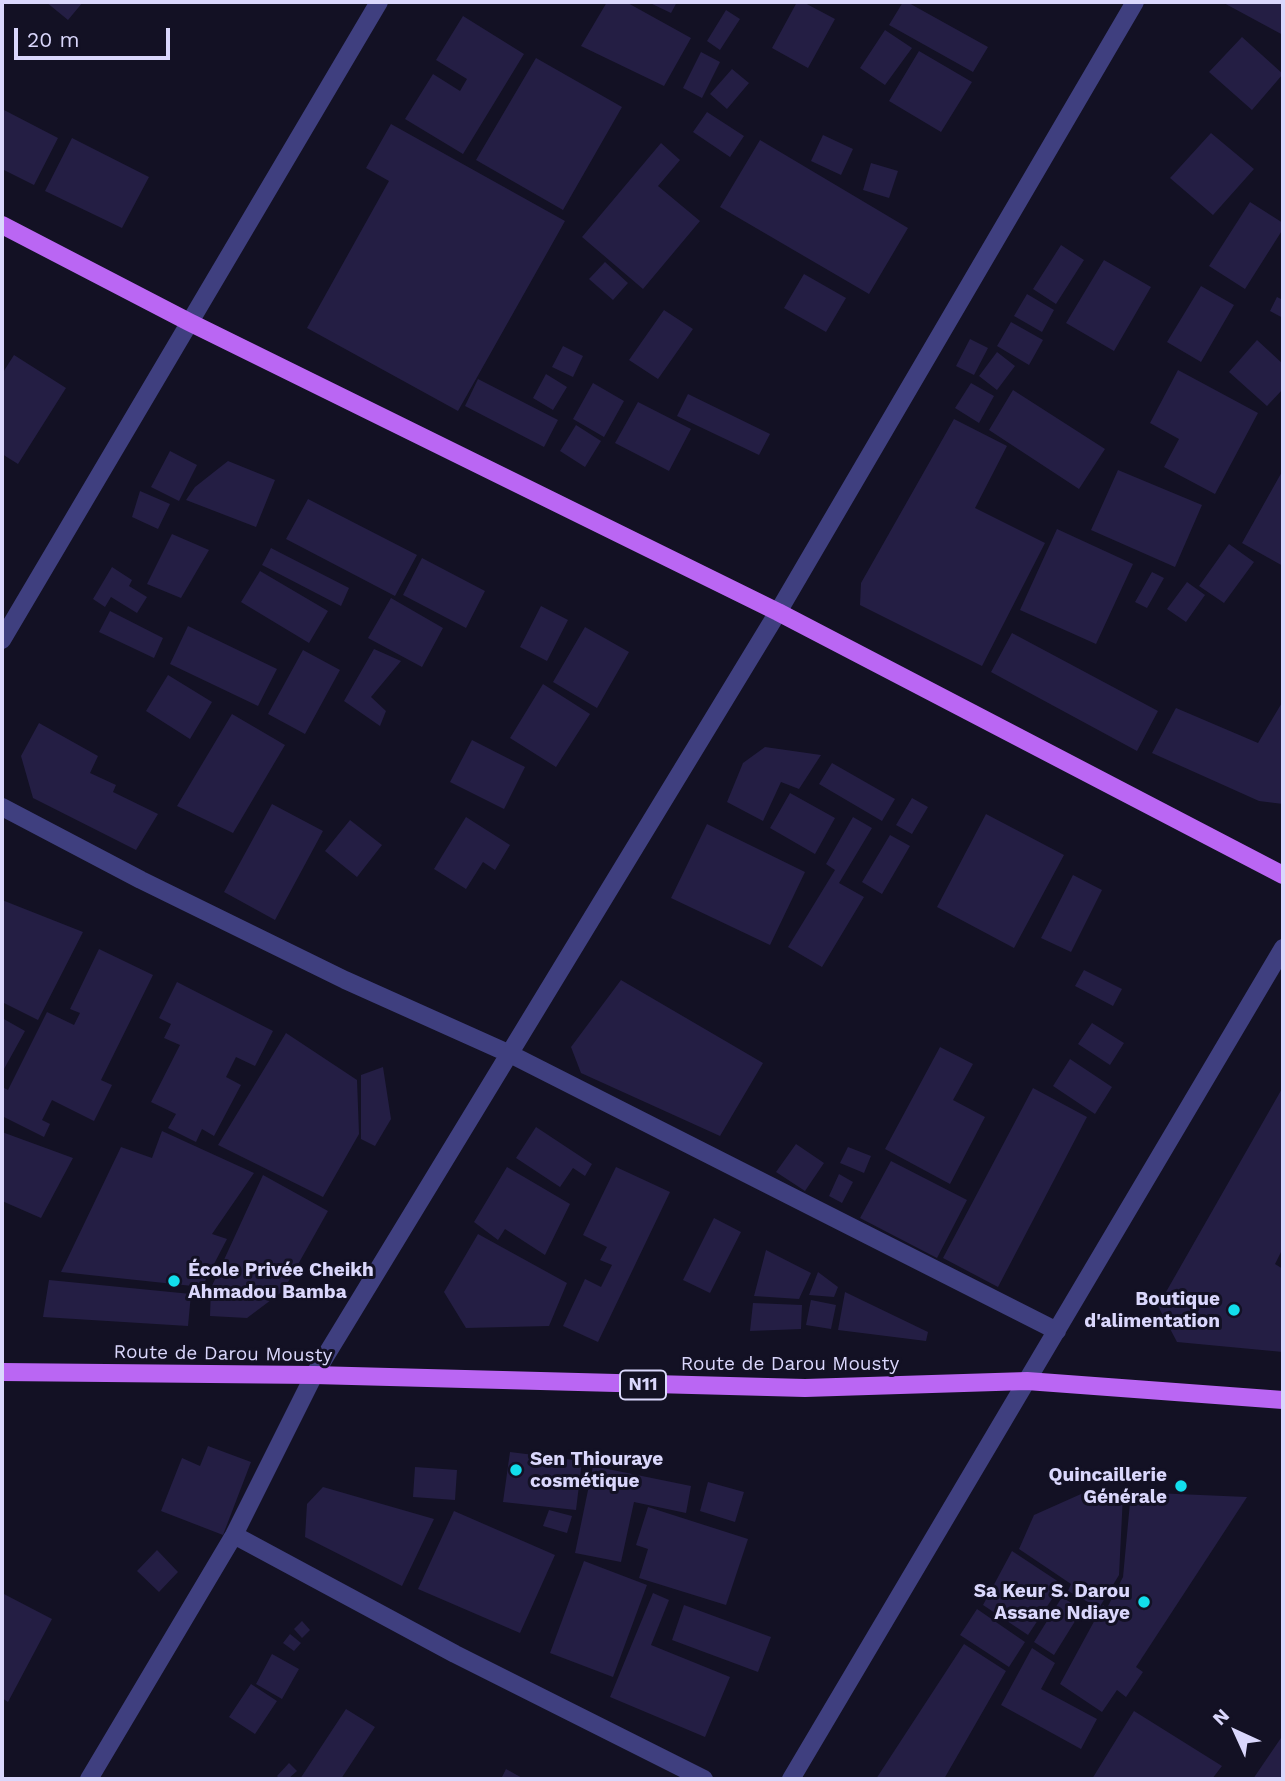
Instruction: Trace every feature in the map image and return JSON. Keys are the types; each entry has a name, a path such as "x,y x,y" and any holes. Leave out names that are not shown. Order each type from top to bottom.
{"main road":[{"path":"2,225 189,322 778,612 1283,875"},
{"name":"Route de Darou Mousty","path":"2,1372 314,1375 805,1388 1027,1381 1283,1401"}],"street":[{"path":"2,640 379,2"},
{"path":"89,1779 234,1535 314,1375 778,612 1135,2"},
{"path":"2,807 141,880 321,969 510,1055 1057,1331"},
{"path":"791,1779 1283,947"},
{"path":"234,1535 455,1654 704,1779"}],"building":[{"path":"46,2 83,2 68,20"},
{"path":"607,2 626,2 691,38 664,86 581,46"},
{"path":"648,2 677,2 671,13"},
{"path":"797,2 803,2 835,19 808,68 772,48"},
{"path":"903,2 988,47 973,72 889,25"},
{"path":"1222,2 1283,2 1283,35"},
{"path":"726,10 740,19 720,50 707,41"},
{"path":"463,16 524,54 463,154 405,119 433,74 460,91 467,79 436,60"},
{"path":"885,30 912,48 885,85 860,68"},
{"path":"1242,37 1283,74 1252,110 1209,72"},
{"path":"919,51 972,82 941,132 889,101"},
{"path":"701,52 720,62 702,98 683,88"},
{"path":"536,58 622,107 563,210 476,160"},
{"path":"732,69 749,83 727,109 710,94"},
{"path":"4,110 58,138 34,185 2,169"},
{"path":"707,112 744,136 730,157 693,132"},
{"path":"391,124 565,221 458,411 307,328 389,181 366,168"},
{"path":"1211,133 1254,169 1213,215 1170,178"},
{"path":"823,135 853,149 841,175 811,161"},
{"path":"72,138 149,177 122,228 45,191"},
{"path":"760,140 908,228 869,294 720,207"},
{"path":"661,143 680,160 658,186 700,221 643,289 582,237"},
{"path":"871,163 898,171 889,198 863,190"},
{"path":"1250,202 1283,223 1283,229 1245,289 1209,266"},
{"path":"1061,245 1084,260 1056,304 1033,289"},
{"path":"1104,260 1151,287 1114,351 1066,323"},
{"path":"605,262 628,283 613,300 589,279"},
{"path":"804,274 846,298 826,332 784,308"},
{"path":"1201,286 1234,305 1201,362 1167,342"},
{"path":"1027,294 1054,310 1042,332 1014,316"},
{"path":"1277,297 1283,300 1283,318 1270,311"},
{"path":"664,310 693,329 658,379 629,360"},
{"path":"1011,322 1043,340 1029,365 997,346"},
{"path":"970,339 988,348 974,375 956,366"},
{"path":"1257,340 1283,364 1283,389 1267,406 1229,372"},
{"path":"563,346 583,356 573,377 552,367"},
{"path":"997,352 1015,366 997,390 979,376"},
{"path":"14,355 66,388 18,464 2,454 2,374"},
{"path":"1178,370 1258,413 1215,494 1164,467 1179,439 1150,423"},
{"path":"546,374 567,387 553,410 533,398"},
{"path":"478,379 558,420 544,447 465,406"},
{"path":"593,383 624,401 604,437 573,419"},
{"path":"971,383 994,396 979,423 955,408"},
{"path":"1013,390 1105,449 1079,489 989,430"},
{"path":"688,394 770,434 759,455 677,416"},
{"path":"638,402 691,429 669,471 615,443"},
{"path":"954,419 1007,446 975,508 1045,543 982,666 860,605 861,583"},
{"path":"576,425 601,441 585,467 560,451"},
{"path":"170,451 197,465 179,501 151,487"},
{"path":"228,461 275,480 256,527 186,500 195,487"},
{"path":"1118,470 1202,505 1175,567 1091,530"},
{"path":"1283,470 1283,566 1242,543"},
{"path":"140,491 170,504 158,529 132,517"},
{"path":"308,499 417,555 395,596 286,539"},
{"path":"1057,529 1133,564 1096,644 1020,610"},
{"path":"172,534 209,550 181,598 147,584"},
{"path":"1229,544 1254,562 1224,603 1199,586"},
{"path":"271,548 349,588 341,606 262,565"},
{"path":"422,558 485,591 466,628 403,595"},
{"path":"112,567 132,580 129,586 147,597 137,613 111,597 105,607 93,599"},
{"path":"260,571 328,611 309,643 241,602"},
{"path":"1152,572 1164,578 1147,608 1135,602"},
{"path":"1187,582 1205,595 1186,622 1167,609"},
{"path":"391,598 443,628 422,667 368,638"},
{"path":"541,606 568,620 547,661 520,647"},
{"path":"110,611 163,638 154,658 99,632"},
{"path":"188,626 277,669 258,706 170,664"},
{"path":"585,627 629,652 597,708 553,682"},
{"path":"1012,633 1158,711 1137,751 991,672"},
{"path":"374,649 401,661 371,697 386,711 380,726 344,701"},
{"path":"303,650 340,670 305,734 268,714"},
{"path":"168,675 212,702 190,739 146,711"},
{"path":"543,684 590,714 556,767 510,738"},
{"path":"1283,701 1283,804 1259,801 1152,753 1176,708 1258,743"},
{"path":"232,714 285,745 233,833 177,806"},
{"path":"39,723 98,756 90,773 116,785 113,792 158,814 136,850 33,798 21,756"},
{"path":"472,740 525,767 504,809 450,782"},
{"path":"765,747 821,755 799,789 781,782 763,821 727,802 743,763"},
{"path":"832,763 895,799 882,821 819,784"},
{"path":"790,793 835,818 815,854 770,828"},
{"path":"912,798 928,807 912,834 896,825"},
{"path":"272,804 323,831 275,920 224,892"},
{"path":"986,814 1064,855 1014,948 937,907"},
{"path":"466,817 510,845 495,870 483,862 466,889 434,869"},
{"path":"853,817 872,828 839,883 864,897 822,967 788,947 835,870 826,864"},
{"path":"350,820 382,845 357,877 325,851"},
{"path":"707,824 805,872 770,945 671,898"},
{"path":"890,835 910,846 882,894 862,882"},
{"path":"1073,875 1102,890 1071,952 1041,938"},
{"path":"2,900 83,932 38,1020 2,1002"},
{"path":"99,949 153,975 101,1080 112,1085 94,1121 52,1100 42,1120 50,1124 44,1137 2,1116 2,1087 8,1090 47,1012 74,1025 80,1013 70,1009"},
{"path":"1084,970 1122,989 1113,1006 1075,986"},
{"path":"621,980 763,1063 720,1136 581,1073 571,1047"},
{"path":"177,982 273,1031 255,1066 236,1057 226,1077 241,1085 214,1136 202,1129 196,1142 168,1128 176,1114 151,1102 180,1045 164,1038 171,1024 159,1018"},
{"path":"2,1018 25,1031 4,1069 2,1067"},
{"path":"1092,1023 1124,1043 1110,1065 1078,1044"},
{"path":"286,1033 357,1080 359,1134 323,1197 218,1145"},
{"path":"940,1047 973,1064 953,1100 985,1117 950,1184 885,1149"},
{"path":"1070,1059 1112,1087 1095,1114 1053,1086"},
{"path":"383,1067 391,1119 375,1146 361,1139 361,1075"},
{"path":"1283,1087 1283,1248 1275,1264 1283,1269 1283,1352 1177,1342 1158,1306"},
{"path":"1033,1088 1087,1117 998,1287 943,1258"},
{"path":"536,1127 592,1164 585,1176 573,1168 560,1187 516,1158"},
{"path":"162,1131 254,1173 212,1234 227,1239 202,1287 61,1272 121,1147 152,1158"},
{"path":"2,1132 73,1158 41,1218 2,1201"},
{"path":"796,1144 824,1163 805,1191 776,1172"},
{"path":"848,1147 871,1156 864,1173 840,1163"},
{"path":"891,1161 967,1200 937,1258 860,1218"},
{"path":"507,1167 570,1204 545,1255 505,1229 498,1240 474,1222"},
{"path":"616,1167 670,1192 598,1342 563,1326 585,1279 601,1287 612,1265 600,1260 607,1247 583,1235"},
{"path":"839,1174 853,1182 842,1203 829,1196"},
{"path":"263,1175 328,1211 283,1291 247,1318 210,1316 211,1288"},
{"path":"714,1218 741,1232 710,1293 683,1280"},
{"path":"478,1234 567,1283 549,1326 466,1328 444,1292"},
{"path":"766,1250 811,1273 799,1299 754,1296"},
{"path":"818,1272 838,1287 834,1297 809,1295"},
{"path":"49,1280 191,1294 188,1326 43,1317"},
{"path":"845,1292 928,1332 926,1341 838,1330"},
{"path":"811,1300 836,1305 831,1329 806,1325"},
{"path":"753,1303 802,1305 801,1329 750,1331"},
{"path":"208,1446 251,1462 223,1535 161,1511 182,1458 200,1466"},
{"path":"510,1452 582,1461 576,1510 503,1502"},
{"path":"593,1466 691,1486 686,1513 634,1502 621,1562 575,1553"},
{"path":"415,1467 457,1470 455,1500 413,1497"},
{"path":"708,1482 744,1492 735,1522 700,1511"},
{"path":"323,1487 434,1519 402,1586 305,1537 307,1504"},
{"path":"1090,1490 1123,1495 1119,1575 1099,1608 1068,1591 1071,1584 1019,1549 1034,1515"},
{"name":"Sa Keur S. Darou Assane Ndiaye","path":"1131,1492 1247,1497 1136,1667 1143,1672 1126,1697 1117,1690 1102,1712 1060,1684 1103,1605 1107,1608 1123,1577"},
{"path":"648,1507 748,1539 726,1605 639,1578 648,1549 636,1545"},
{"path":"549,1510 572,1516 567,1533 543,1526"},
{"path":"454,1511 555,1555 520,1633 418,1589"},
{"path":"157,1550 178,1572 159,1592 137,1571"},
{"path":"1012,1551 1062,1584 1028,1635 983,1605"},
{"path":"584,1561 647,1585 613,1677 550,1653"},
{"path":"2,1593 52,1619 8,1702 2,1698"},
{"path":"653,1593 669,1600 651,1645 730,1677 705,1737 610,1697"},
{"path":"1062,1597 1082,1610 1054,1655 1034,1642"},
{"path":"684,1605 771,1637 758,1672 672,1640"},
{"path":"977,1609 1025,1642 1009,1667 960,1635"},
{"path":"302,1621 310,1630 302,1638 294,1629"},
{"path":"290,1634 301,1643 294,1651 283,1643"},
{"path":"964,1644 1006,1671 944,1779 876,1779"},
{"path":"1032,1648 1055,1663 1041,1689 1097,1719 1081,1749 1001,1705"},
{"path":"272,1654 299,1669 282,1699 256,1684"},
{"path":"251,1684 277,1701 255,1734 229,1717"},
{"path":"346,1709 375,1727 341,1779 300,1779"},
{"path":"1134,1711 1222,1766 1212,1779 1092,1779"},
{"path":"1283,1735 1283,1779 1253,1779"},
{"path":"289,1763 297,1771 288,1779 280,1779 277,1776"},
{"path":"506,1769 524,1779 501,1779"}],"place":[{"name":"École Privée Cheikh Ahmadou Bamba","path":"174,1281"},
{"name":"Boutique d'alimentation","path":"1234,1310"},
{"name":"Sen Thiouraye cosmétique","path":"516,1470"},
{"name":"Quincaillerie Générale","path":"1181,1486"},
{"name":"Sa Keur S. Darou Assane Ndiaye","path":"1144,1602"}]}
